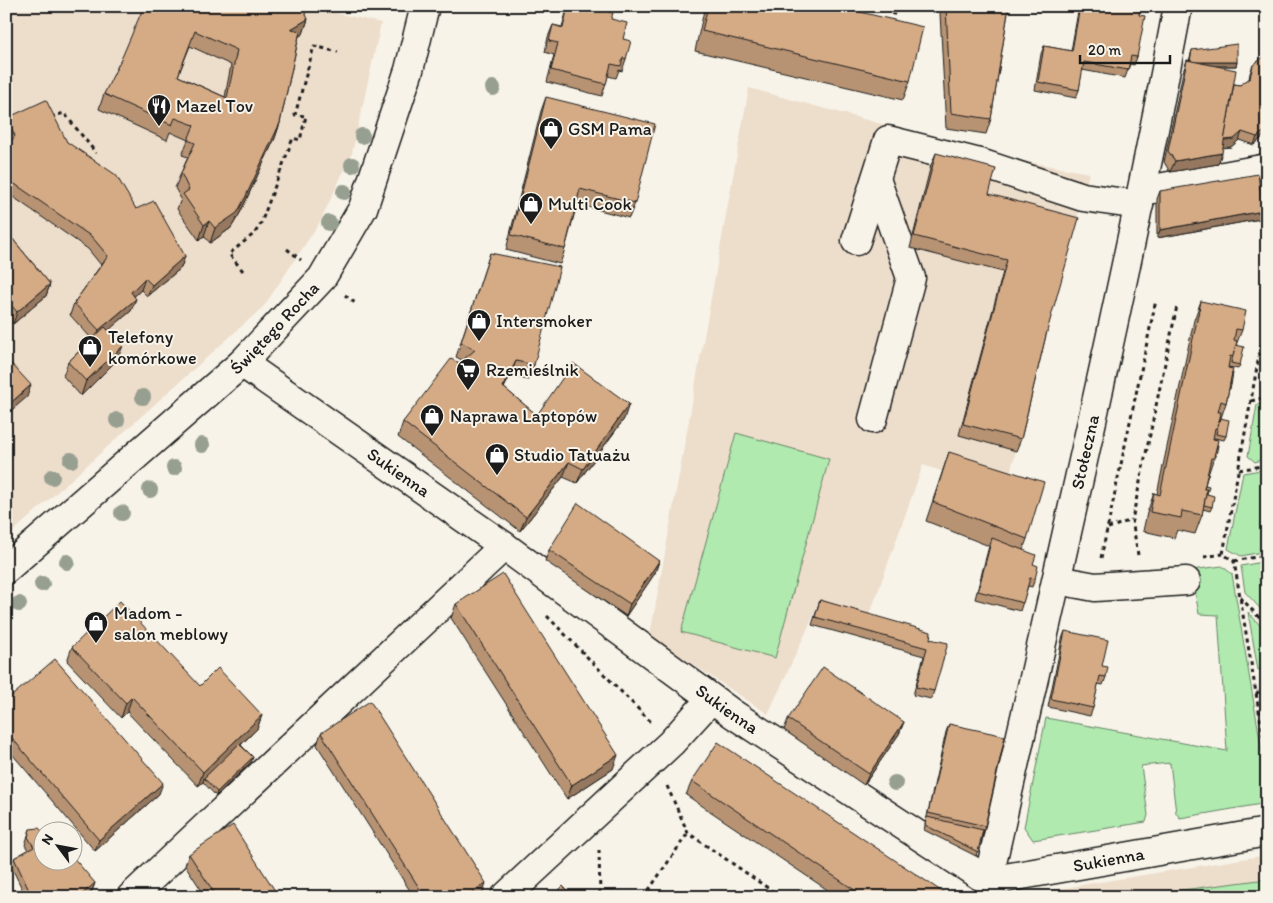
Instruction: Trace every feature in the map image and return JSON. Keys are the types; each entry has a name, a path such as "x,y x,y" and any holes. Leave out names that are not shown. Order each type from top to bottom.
{"street":[{"name":"Świętego Rocha","path":"6,569 242,363 322,278 363,208 409,70 425,6"},
{"name":"Stołeczna","path":"989,889 1141,198 1178,6"},
{"path":"856,242 888,140 980,163 1083,198 1141,198 1267,168"},
{"path":"872,419 911,278 876,179"},
{"name":"Sukienna","path":"242,363 504,546 711,699 989,889 1267,832"},
{"path":"132,896 504,546"},
{"path":"1057,580 1095,587 1186,581"},
{"path":"505,897 671,743 711,699"}],"path":[{"path":"889,28 896,6"},
{"path":"243,271 229,254 255,233 274,193 293,138 300,140 306,116 295,114 314,46 338,52"},
{"path":"46,119 64,113 96,153"},
{"path":"1100,565 1156,300"},
{"path":"1139,558 1132,520 1177,306"},
{"path":"1223,554 1261,345"},
{"path":"1251,401 1267,397"},
{"path":"1239,470 1267,465"},
{"path":"1108,528 1132,520"},
{"path":"1200,558 1223,554 1234,561 1267,555"},
{"path":"1234,561 1267,759"},
{"path":"1240,597 1267,626"},
{"path":"546,615 671,743"},
{"path":"1256,694 1267,685"},
{"path":"664,780 688,833 781,897"},
{"path":"644,897 688,833"},
{"path":"599,842 600,897"}],"shaded area":[{"path":"6,6 304,6 381,23 352,153 320,222 264,306 6,538"},
{"path":"749,88 1007,158 1089,173 1005,492 923,465 867,622 817,608 768,714 650,636"},
{"path":"1267,855 1267,897 1052,897 1051,890"}],"green space":[{"path":"1267,403 1267,458 1255,462 1248,456 1257,405"},
{"path":"736,433 829,459 775,658 681,632"},
{"path":"1267,469 1267,551 1241,556 1228,549 1243,473"},
{"path":"1267,561 1267,616 1245,592 1241,566"},
{"path":"1222,566 1232,574 1265,769 1267,769 1267,803 1180,818 1176,813 1170,763 1141,766 1148,815 1146,822 1033,840 1024,827 1046,718 1227,751 1218,615 1199,614 1191,570"},
{"path":"1248,612 1267,633 1267,668 1258,670"},
{"path":"1267,879 1267,897 1128,897"}],"building":[{"path":"144,6 151,6 156,9 158,6 302,6 308,19 291,29 300,31 280,123 237,213 215,228 209,221 204,225 183,194 189,190 181,173 195,143 188,140 194,125 175,118 172,125 104,94","holes":["195,31 237,50 227,98 178,76"]},
{"path":"568,6 587,6 613,13 611,19 627,23 623,39 631,41 626,59 623,58 621,66 611,64 606,84 551,70 558,43 549,41 553,25 563,28"},
{"path":"708,6 835,6 923,27 910,81 702,31"},
{"path":"946,6 1009,6 991,119 951,113"},
{"path":"1080,6 1140,6 1139,15 1145,16 1137,57 1131,56 1128,70 1084,62 1079,90 1038,82 1044,46 1072,51"},
{"path":"1237,44 1237,62 1190,61 1192,50"},
{"path":"1266,55 1267,129 1257,137 1242,132 1234,139 1224,140 1234,84 1240,85 1250,78 1253,65"},
{"path":"1187,60 1236,70 1222,153 1175,161 1168,151"},
{"path":"546,97 655,124 635,203 580,189 565,249 511,235"},
{"path":"46,100 67,142 116,175 136,209 154,201 185,256 152,285 145,278 131,292 136,299 99,330 74,303 108,256 92,237 6,178 6,148 15,136 7,118"},
{"path":"936,153 996,169 989,194 1079,218 1047,331 1021,439 963,424 1007,260 914,236"},
{"path":"1258,174 1263,211 1160,230 1160,191"},
{"path":"6,231 50,284 17,312 6,299"},
{"name":"Rzemieślnik","path":"490,253 560,267 534,365 516,361 503,387 537,415 573,363 629,404 583,469 569,462 526,517 403,422 451,359 459,363 475,350 461,342"},
{"path":"1201,301 1246,311 1242,330 1236,329 1234,340 1237,341 1233,357 1230,356 1228,368 1233,369 1226,403 1221,401 1218,412 1221,412 1218,429 1215,428 1213,439 1218,440 1214,458 1211,458 1204,489 1207,489 1202,515 1182,511 1181,518 1150,512 1154,493 1160,495"},
{"path":"105,327 123,346 86,381 68,362"},
{"path":"1236,345 1244,347 1240,365 1231,363"},
{"path":"6,358 31,385 6,407"},
{"path":"1220,418 1229,420 1226,436 1216,434"},
{"path":"1217,445 1216,456 1214,456"},
{"path":"949,452 1044,482 1027,539 933,502"},
{"path":"1205,485 1209,486 1207,494 1214,496 1212,507 1204,505 1207,489 1204,489"},
{"path":"578,503 659,561 630,604 549,550"},
{"path":"992,538 1036,555 1033,564 1038,566 1035,579 1030,578 1023,603 978,591"},
{"path":"503,574 618,755 572,785 456,604"},
{"path":"820,600 931,632 930,639 948,643 934,691 916,687 927,648 815,617"},
{"path":"120,601 200,686 218,668 262,715 203,772 132,697 126,703 72,647"},
{"path":"1065,631 1108,640 1102,666 1108,667 1106,677 1100,676 1093,708 1051,699"},
{"path":"55,659 163,783 99,840 6,731 6,701"},
{"path":"823,667 904,722 869,774 788,719"},
{"path":"370,701 486,883 465,897 425,897 321,733"},
{"path":"949,724 1005,736 985,826 928,813"},
{"path":"718,742 950,897 865,897 692,781"},
{"path":"239,744 253,757 217,792 204,778"},
{"path":"927,817 983,830 978,852 925,825"},
{"path":"233,825 279,897 217,897 189,854"},
{"path":"30,829 32,829 32,844 28,837"},
{"path":"32,848 32,870 82,870 82,868 95,883 80,896 32,897 14,858"},
{"path":"563,886 573,897 552,897"}],"place":[{"name":"Mazel Tov","path":"159,127"},
{"name":"GSM Pama","path":"551,150"},
{"name":"Multi Cook","path":"531,225"},
{"name":"Intersmoker","path":"479,342"},
{"name":"Telefony komórkowe","path":"90,368"},
{"name":"Rzemieślnik","path":"468,391"},
{"name":"Naprawa Laptopów","path":"432,437"},
{"name":"Studio Tatuażu","path":"497,476"},
{"name":"Madom - salon meblowy","path":"96,644"}]}
